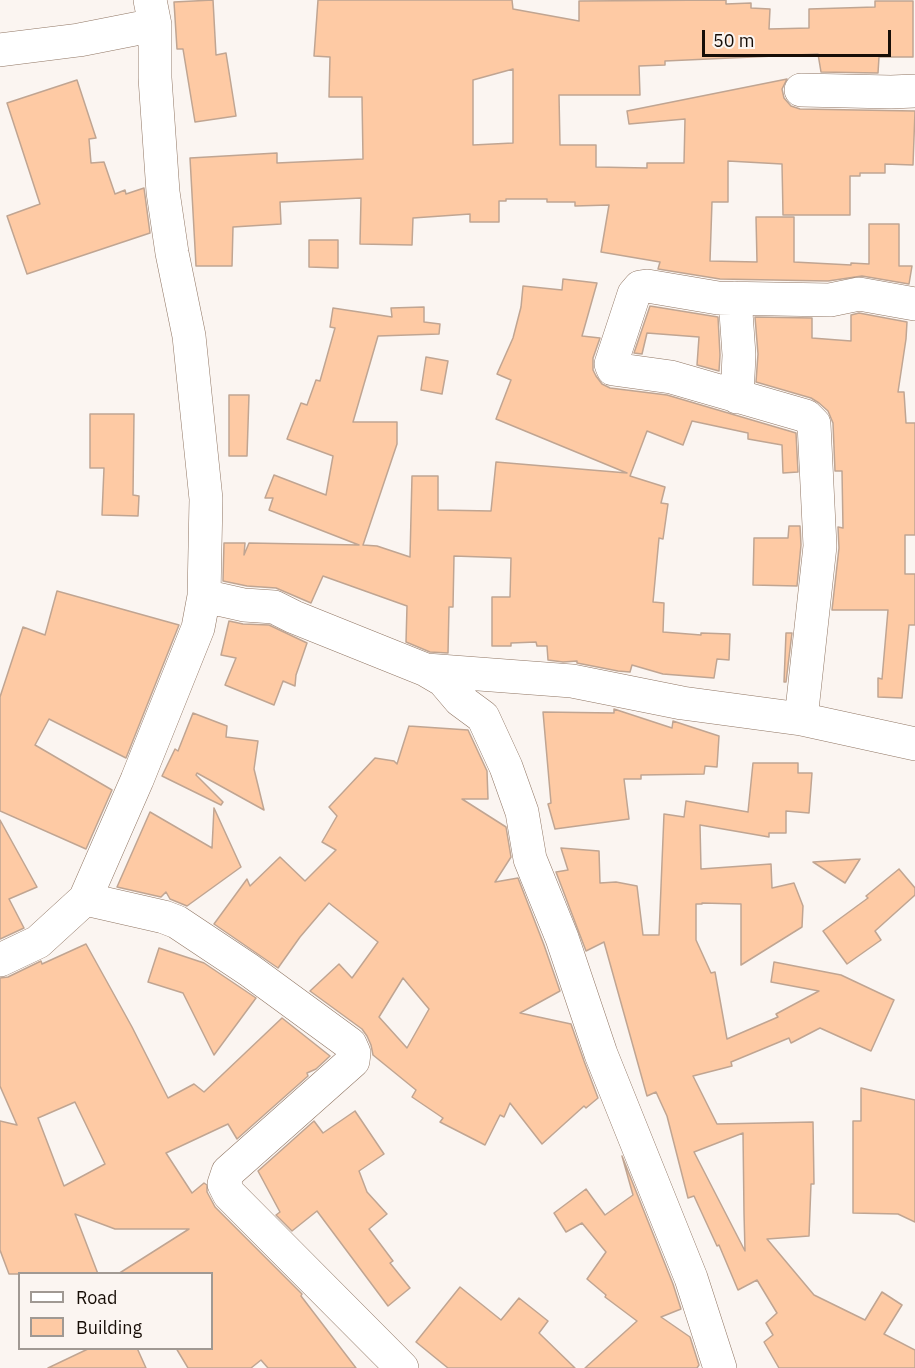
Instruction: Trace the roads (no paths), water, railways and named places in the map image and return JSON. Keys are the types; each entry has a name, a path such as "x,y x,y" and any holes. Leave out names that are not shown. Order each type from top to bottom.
{"street":[{"path":"0,50 79,40 152,12 154,78 163,192 172,253 189,336 206,499 204,596 198,628 85,899 38,942 0,960"},
{"path":"801,90 915,91"},
{"path":"801,719 820,546 814,424 806,416 671,377 611,368 634,294 640,287 647,286 718,298 830,300 859,294 915,304"},
{"path":"735,298 739,355 737,397"},
{"path":"204,596 274,607 426,670 443,680 460,700 483,717 506,766 522,812 530,859 562,938 602,1054 691,1278 720,1368"},
{"path":"426,670 572,681 682,703 801,719 915,744"},
{"path":"85,899 177,922 249,970 350,1044 354,1053 353,1061 228,1172 224,1184 229,1194 402,1368"}]}
